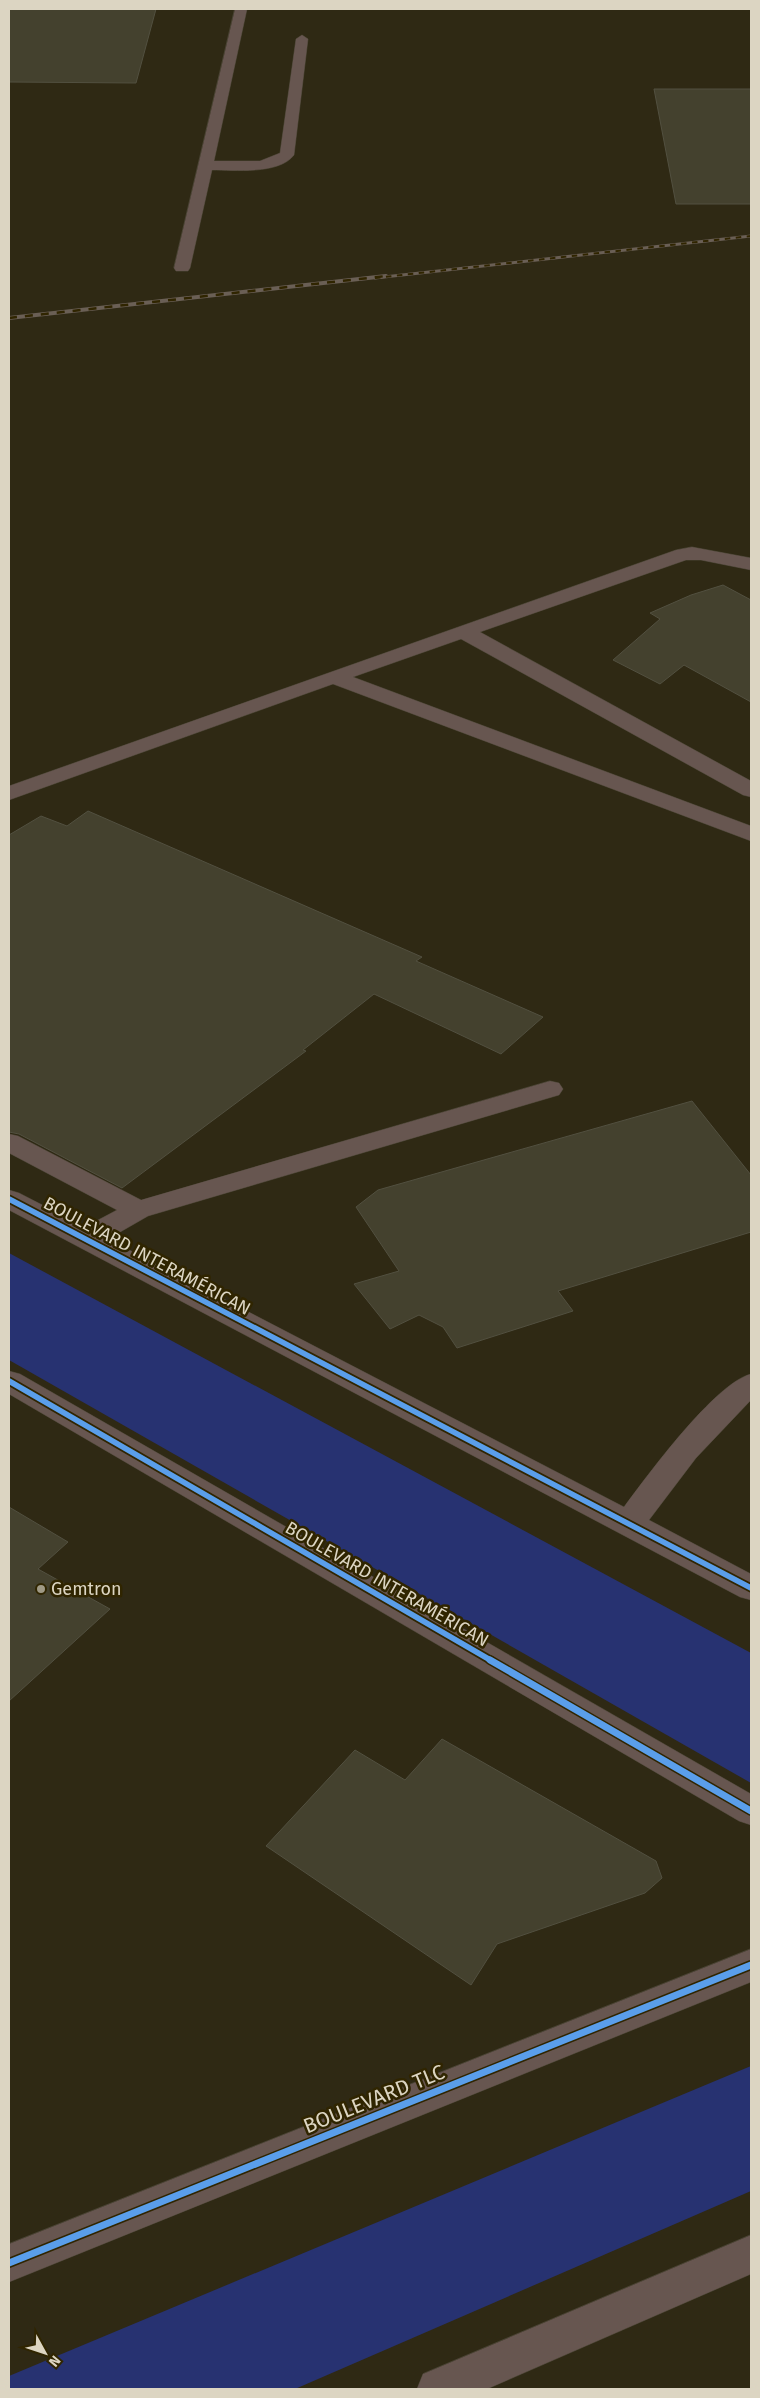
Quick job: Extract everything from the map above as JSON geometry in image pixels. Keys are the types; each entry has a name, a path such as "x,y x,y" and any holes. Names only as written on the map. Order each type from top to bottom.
{"street":[{"path":"182,268 241,9"},
{"path":"206,165 268,165 281,161 288,155 302,39"},
{"path":"9,793 683,554 708,553 740,563 751,564"},
{"path":"462,631 751,790"},
{"path":"333,677 751,834"},
{"path":"86,1239 138,1210 550,1089"},
{"path":"9,1142 138,1210"},
{"name":"BOULEVARD INTERAMÉRICAN","path":"9,1199 751,1588"},
{"name":"BOULEVARD INTERAMÉRICAN","path":"9,1381 751,1811"},
{"path":"629,1524 667,1472 735,1397 751,1384"},
{"name":"BOULEVARD TLC","path":"9,2263 751,1965"},
{"path":"438,2389 751,2254"}],"shaded area":[{"path":"9,1253 751,1653 751,1783 9,1360"},
{"path":"751,2066 751,2191 295,2389 9,2389 9,2376"}],"building":[{"path":"9,9 156,9 136,83 9,82"},
{"path":"654,89 751,89 751,204 676,204"},
{"path":"723,585 751,600 751,702 684,665 660,684 613,660 660,619 650,613 691,595"},
{"path":"88,811 422,957 416,961 543,1017 501,1054 374,994 303,1050 306,1051 122,1188 19,1134 9,1132 9,835 41,816 67,826"},
{"path":"692,1101 751,1175 751,1232 558,1291 573,1311 457,1348 443,1327 419,1315 390,1329 354,1284 399,1271 356,1207 378,1190"},
{"name":"Gemtron","path":"9,1507 68,1542 38,1569 110,1609 9,1701"},
{"path":"442,1739 656,1861 662,1878 645,1893 497,1944 471,1985 266,1846 355,1750 405,1780"}],"railway":[{"path":"375,278 751,236"},
{"path":"9,318 386,276"}],"cycle path":[{"path":"9,1199 751,1588"},
{"path":"9,1381 751,1811"},
{"path":"9,2263 751,1965"}],"place":[{"name":"Gemtron","path":"41,1589"}]}
